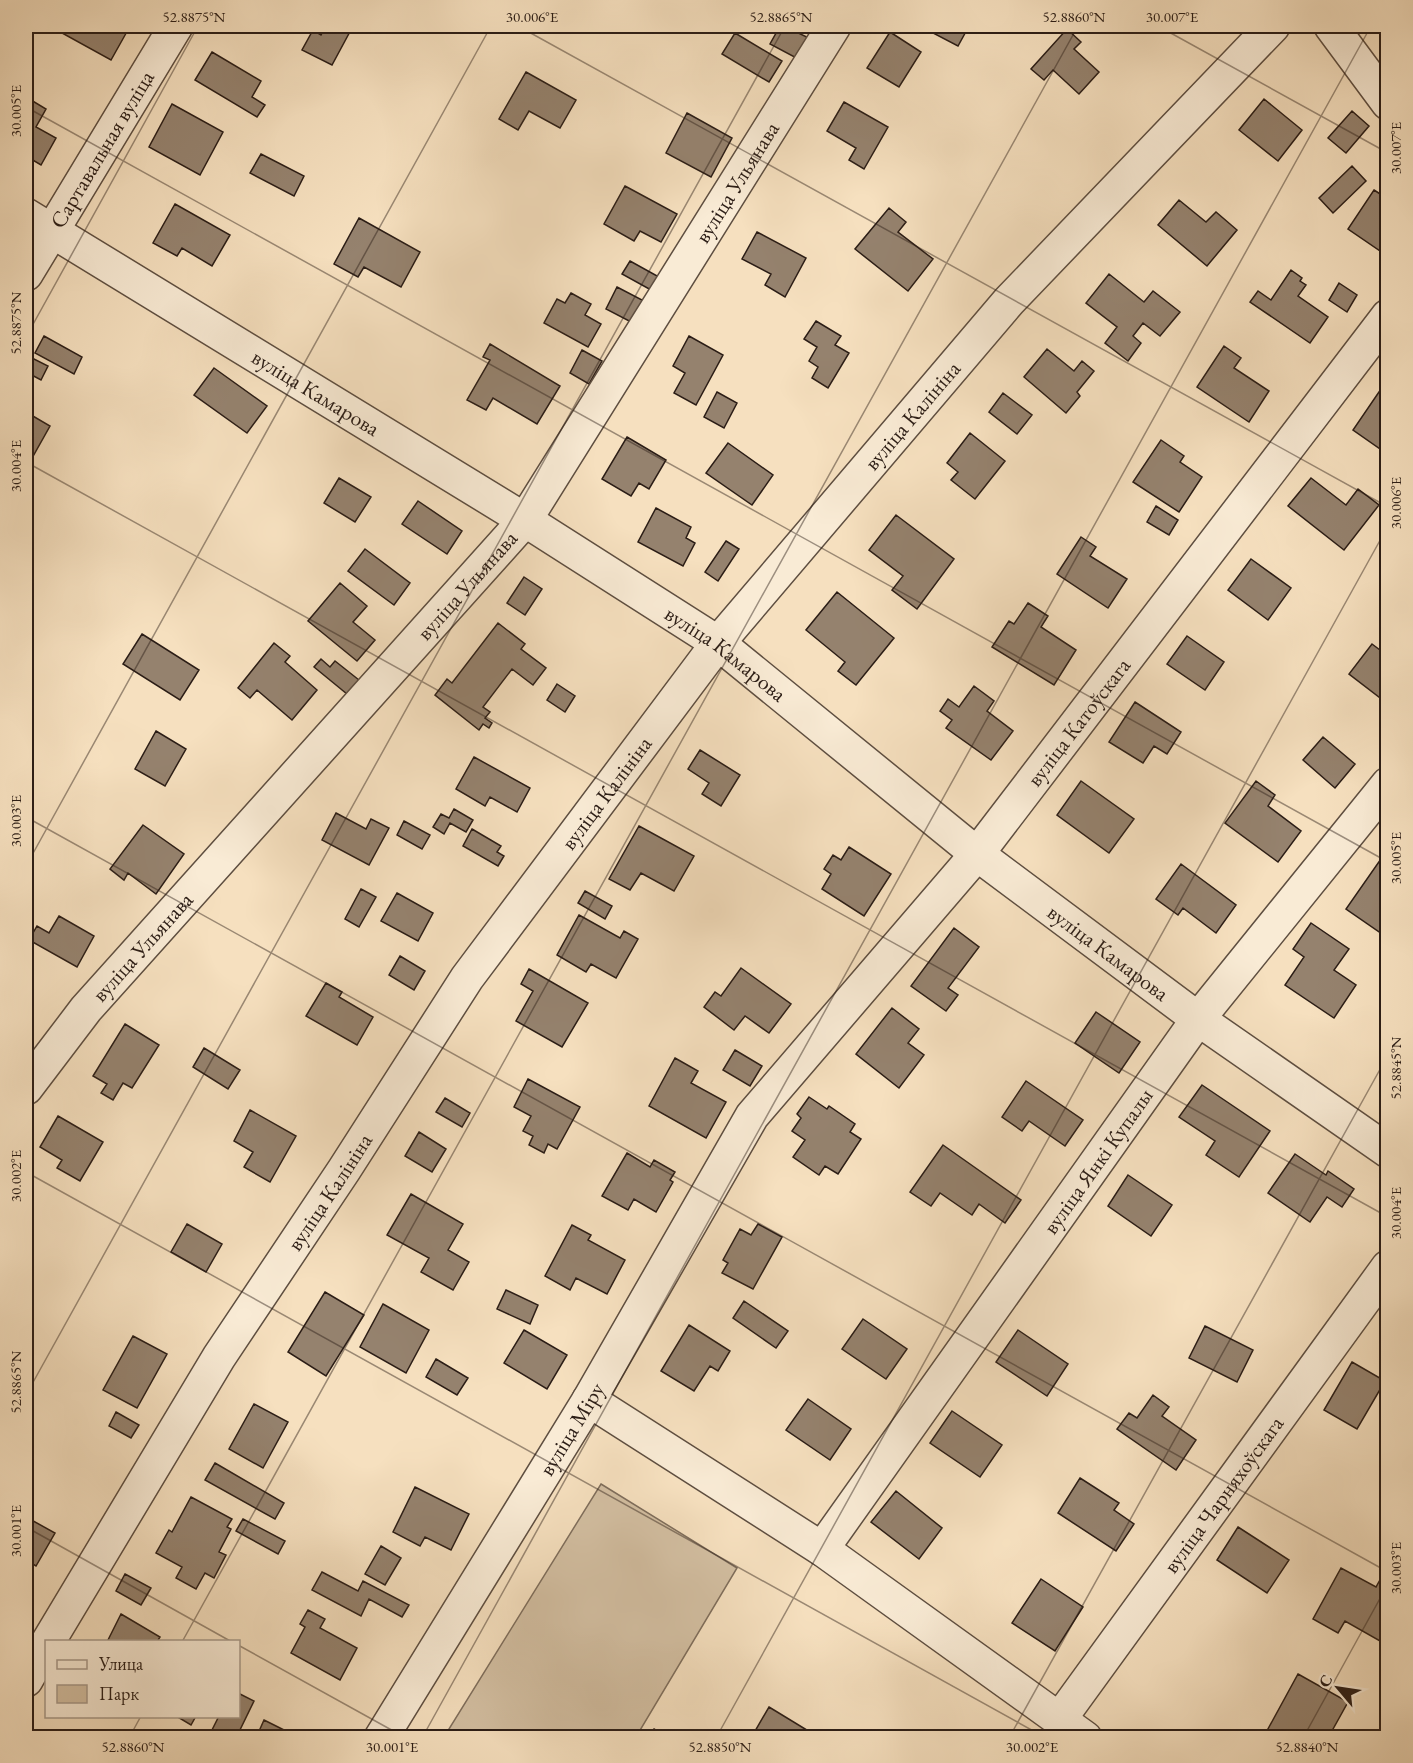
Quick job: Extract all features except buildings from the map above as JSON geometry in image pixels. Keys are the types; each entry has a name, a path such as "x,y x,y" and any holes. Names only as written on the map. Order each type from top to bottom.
{"street":[{"name":"Сартавальная вуліца","path":"26,274 39,223 176,26"},
{"name":"вуліца Ульянава","path":"26,1088 86,1009 525,520 834,26"},
{"name":"вуліца Калініна","path":"49,1640 219,1357 344,1170 467,978 718,643 1009,301 1273,26"},
{"path":"1331,26 1388,102"},
{"name":"вуліца Камарова","path":"39,223 525,520 718,643 977,854 1198,1018 1388,1151"},
{"name":"вуліца Катоўскага","path":"753,1116 977,854 1388,316"},
{"name":"вуліца Янкі Купалы","path":"822,1549 1198,1018 1388,784"},
{"name":"вуліца Міру","path":"381,1737 589,1400 753,1116"},
{"name":"вуліца Чарняхоўскага","path":"1059,1720 1388,1267"},
{"path":"589,1400 822,1549 1059,1720 1086,1737"},
{"name":"вуліца Калініна","path":"26,1680 45,1647"}],"green space":[{"path":"601,1484 737,1568 636,1737 444,1737"}]}
